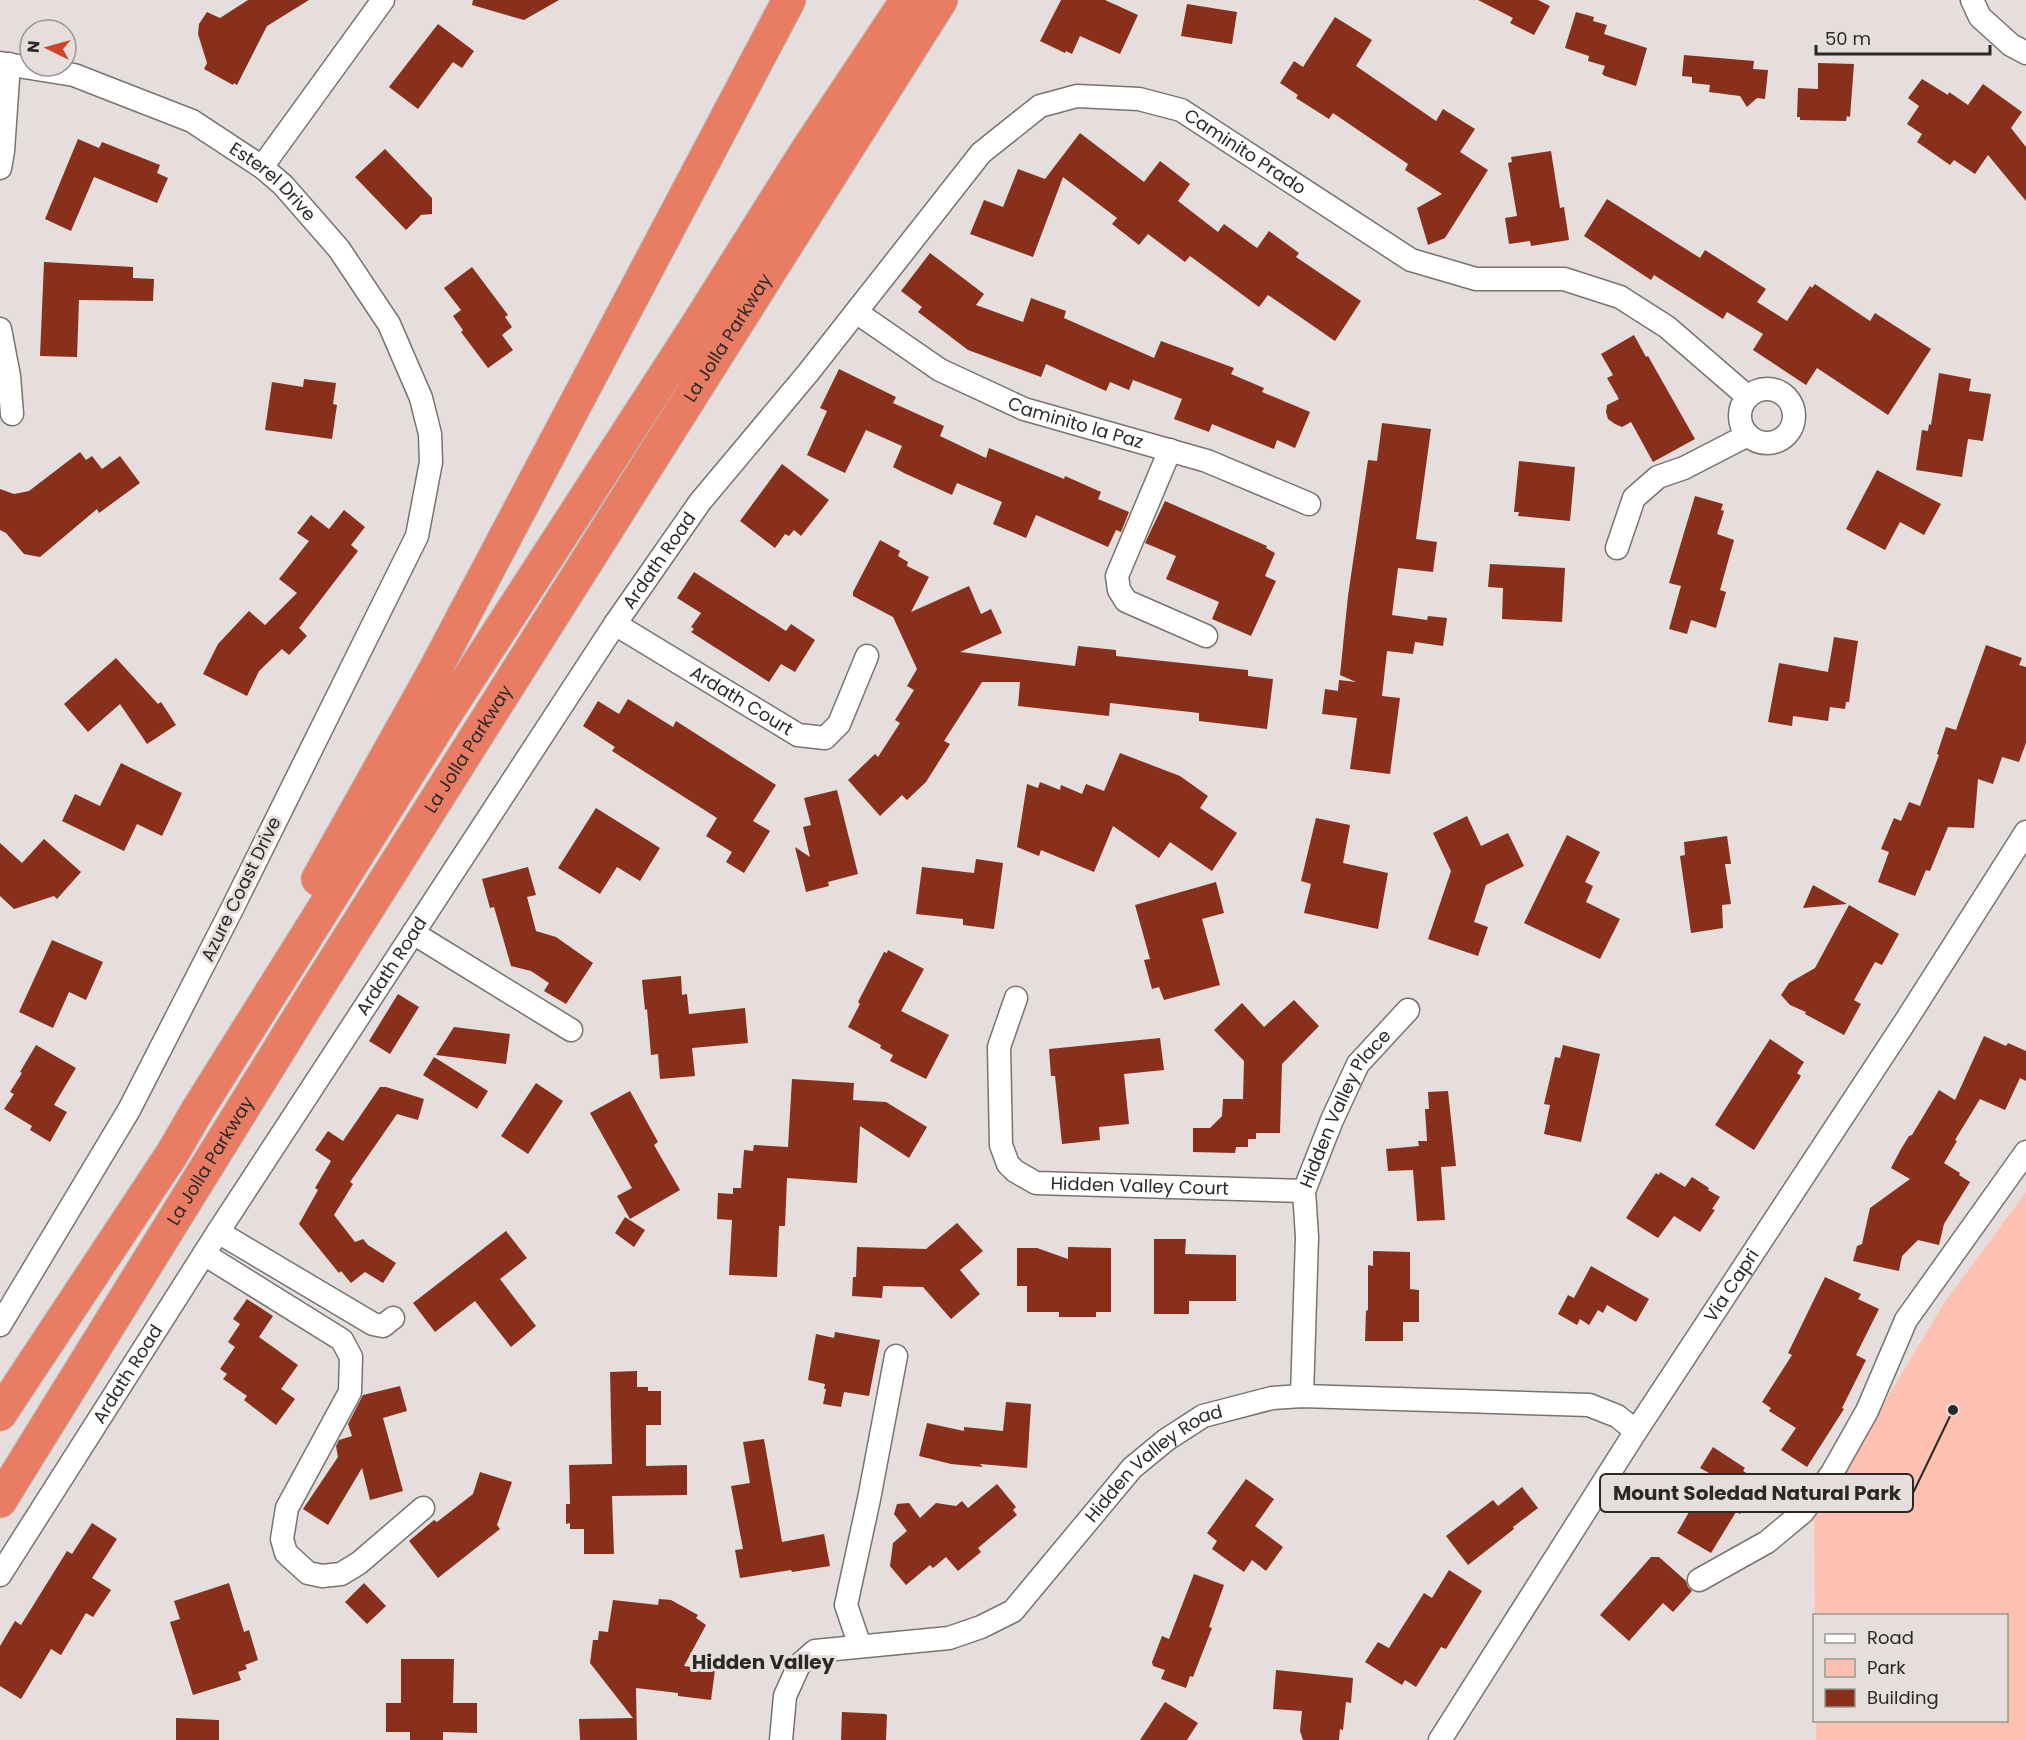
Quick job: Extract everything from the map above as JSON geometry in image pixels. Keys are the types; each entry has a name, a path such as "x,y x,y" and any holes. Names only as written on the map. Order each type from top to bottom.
{"highway":[{"path":"197,1111 301,911 435,670 789,0"},
{"name":"La Jolla Parkway","path":"0,1414 172,1154 443,718 696,327 804,155 907,0"},
{"name":"La Jolla Parkway","path":"0,1501 296,1023 941,0"}],"street":[{"path":"262,167 383,0"},
{"path":"1972,0 1980,17 2011,45 2026,53"},
{"path":"0,168 3,151 5,64"},
{"name":"Esterel Drive","path":"5,64 74,75 192,121 262,167 283,185 339,249 389,324 421,398 430,434"},
{"name":"Caminito Prado","path":"808,373 981,153 1040,106 1077,96 1139,99 1181,110 1411,260 1476,279 1563,279 1620,297 1667,327 1748,397"},
{"name":"Caminito la Paz","path":"856,312 940,370 1024,409 1207,460 1309,504"},
{"path":"0,329 9,376 12,414"},
{"name":"Ardath Road","path":"0,1575 218,1232 615,624 700,502 808,373"},
{"path":"1763,389 1779,392 1786,397 1791,404 1794,420 1786,435 1772,443 1763,443 1748,435 1740,412 1748,397 1763,389"},
{"name":"Azure Coast Drive","path":"1,1322 129,1110 232,909 417,536 431,462 430,434"},
{"path":"1617,548 1634,498 1658,477 1683,468 1748,435"},
{"path":"1170,450 1117,576 1119,590 1126,601 1206,636"},
{"name":"Ardath Court","path":"615,624 798,735 825,738 839,724 867,656"},
{"name":"Via Capri","path":"1440,1740 1636,1431 1905,1022 2026,832"},
{"path":"414,933 571,1030"},
{"name":"Hidden Valley Court","path":"1016,998 999,1047 1001,1145 1008,1164 1015,1170 1036,1183 1304,1191"},
{"name":"Hidden Valley Place","path":"1302,1396 1307,1237 1304,1191 1332,1120 1358,1064 1408,1010"},
{"path":"1699,1580 1767,1542 1803,1512 1832,1473 1867,1411 1906,1320 2026,1152"},
{"path":"218,1232 373,1324 383,1326 393,1318"},
{"path":"204,1254 342,1340 351,1357 350,1392 287,1508 282,1539 286,1552 308,1573 322,1576 341,1574 359,1563 423,1508"},
{"path":"860,1646 846,1605 896,1356"},
{"name":"Hidden Valley Road","path":"781,1740 785,1696 799,1665 815,1651 949,1638 981,1627 1013,1611 1132,1468 1166,1440 1203,1416 1272,1398 1302,1396 1589,1405 1617,1416 1636,1431"}],"green space":[{"path":"2026,1192 2026,1740 1816,1740 1816,1722 2008,1722 2008,1614 1815,1614 1814,1519 1945,1302"}],"building":[{"path":"248,0 309,0 267,26 237,85 234,83 233,85 204,69 207,63 198,34 199,24 207,12 220,18"},
{"path":"473,0 559,0 524,20 472,5"},
{"path":"1061,0 1105,0 1138,15 1120,54 1080,36 1072,54 1040,41"},
{"path":"1478,0 1538,0 1550,6 1534,35 1510,23 1513,18"},
{"path":"1187,4 1237,12 1232,44 1181,36"},
{"path":"1576,12 1594,17 1593,21 1607,25 1604,34 1647,48 1636,86 1605,76 1602,74 1605,66 1588,61 1589,56 1565,48"},
{"path":"1335,17 1372,40 1356,66 1436,121 1443,109 1475,129 1460,152 1488,170 1445,238 1428,245 1417,208 1442,194 1405,170 1408,164 1333,113 1329,119 1296,98 1298,95 1280,83 1294,61 1303,67"},
{"path":"438,24 474,51 462,68 453,62 418,109 389,87"},
{"path":"1684,55 1754,61 1753,69 1768,70 1765,99 1757,98 1747,107 1740,96 1709,92 1710,85 1692,83 1692,77 1682,76"},
{"path":"1818,63 1854,64 1850,117 1847,116 1846,121 1800,120 1800,117 1797,117 1798,88 1818,89"},
{"path":"1922,79 1948,95 1949,92 1968,105 1983,84 2022,112 2011,128 2026,147 2026,201 1988,155 1975,174 1954,160 1950,165 1917,142 1922,134 1907,124 1919,106 1908,98"},
{"path":"1080,133 1144,182 1160,161 1190,184 1178,201 1218,232 1224,224 1257,248 1269,231 1299,253 1296,257 1361,301 1335,341 1268,295 1259,307 1190,256 1185,262 1148,234 1139,245 1112,224 1117,218 1063,177 1033,257 970,234 984,200 1003,207 1018,169 1045,179"},
{"path":"78,139 99,148 102,142 160,165 157,173 168,178 157,203 94,177 71,231 45,219"},
{"path":"385,149 432,198 432,214 421,215 406,230 355,177"},
{"path":"1551,151 1560,208 1564,207 1569,240 1531,246 1530,241 1509,244 1505,218 1517,216 1508,163 1512,162 1511,157"},
{"path":"1607,199 1700,258 1705,250 1766,289 1757,302 1787,321 1810,286 1812,288 1815,284 1870,321 1875,313 1931,349 1888,415 1817,368 1806,385 1753,350 1763,334 1727,312 1723,319 1654,275 1651,280 1584,236"},
{"path":"930,253 984,294 976,305 1023,322 1031,298 1066,311 1064,318 1154,358 1161,341 1234,368 1231,374 1264,388 1262,392 1310,412 1295,448 1277,440 1274,449 1212,424 1209,432 1174,419 1182,399 1133,380 1129,390 1110,382 1106,391 1046,364 1041,377 968,350 918,312 922,307 901,291"},
{"path":"44,262 133,267 133,278 154,279 153,301 79,300 77,357 40,356"},
{"path":"472,267 508,315 505,317 512,327 502,335 513,350 488,368 461,332 463,330 453,316 461,310 444,288"},
{"path":"1634,335 1695,439 1653,462 1631,422 1622,427 1608,419 1606,412 1607,405 1619,399 1607,378 1613,375 1601,354"},
{"path":"839,369 896,397 893,403 944,426 940,436 986,458 989,448 1101,492 1098,499 1129,512 1121,532 1116,530 1108,547 1036,515 1026,538 993,524 1002,502 957,483 952,495 904,473 893,467 902,446 866,430 845,473 807,455 827,411 820,408"},
{"path":"1939,373 1971,379 1969,391 1991,394 1983,441 1968,439 1962,477 1916,470 1922,430 1928,431 1929,424 1931,425"},
{"path":"304,379 336,383 333,404 337,405 332,439 265,430 272,382 303,387"},
{"path":"1382,423 1431,429 1416,539 1437,542 1433,572 1398,568 1392,615 1427,620 1428,616 1447,618 1443,646 1415,642 1413,654 1387,651 1382,696 1400,698 1390,774 1350,769 1357,718 1322,714 1325,689 1338,691 1339,680 1356,682 1340,675 1348,596 1368,460 1377,461"},
{"path":"80,452 86,460 92,456 102,469 120,456 140,483 99,513 97,509 40,557 24,554 6,533 0,530 0,489 14,494 29,491"},
{"path":"1519,461 1575,467 1570,521 1518,516 1519,512 1514,512"},
{"path":"782,464 829,500 801,536 794,530 789,536 785,534 775,548 740,521"},
{"path":"1877,470 1941,504 1924,535 1900,522 1885,550 1846,529"},
{"path":"1695,496 1723,504 1721,510 1724,511 1717,534 1734,540 1720,590 1726,592 1716,628 1691,620 1687,634 1669,629 1681,586 1669,583"},
{"path":"1165,501 1267,546 1266,548 1275,553 1265,576 1276,581 1251,636 1212,619 1219,602 1166,579 1176,556 1145,543"},
{"path":"344,510 365,527 351,545 358,551 299,628 307,636 289,655 282,649 259,671 247,696 203,674 218,644 249,611 265,625 297,593 279,579 309,541 297,533 311,515 329,529"},
{"path":"880,540 900,551 898,556 908,562 907,566 929,577 911,612 969,586 981,614 991,609 1002,633 960,652 1075,666 1078,646 1116,650 1116,656 1248,670 1248,676 1273,679 1267,729 1199,721 1199,713 1110,703 1109,716 1018,706 1020,682 982,682 944,741 950,744 926,782 907,800 902,795 880,816 848,780 875,754 878,757 900,723 895,720 914,690 907,686 917,669 893,617 853,596"},
{"path":"1490,564 1565,568 1562,622 1502,619 1503,588 1488,587"},
{"path":"694,572 786,631 791,624 815,640 795,672 781,664 769,682 691,632 694,629 691,627 701,613 677,598"},
{"path":"1834,637 1858,641 1849,702 1846,702 1845,709 1830,707 1828,721 1793,716 1792,726 1768,722 1779,663 1828,672"},
{"path":"1986,645 2022,658 2019,665 2026,667 2026,743 2019,762 2002,757 1993,784 1978,779 1974,828 1948,827 1930,871 1926,870 1915,896 1878,882 1889,852 1881,849 1894,818 1901,821 1909,802 1920,806 1939,755 1937,754 1946,727 1956,730"},
{"path":"116,658 158,704 161,702 176,725 147,744 120,704 88,732 64,704"},
{"path":"628,699 673,727 676,721 776,785 753,821 770,831 744,873 726,862 732,852 706,836 717,818 612,751 615,747 583,726 598,701 619,714"},
{"path":"1120,753 1180,776 1208,796 1200,808 1237,833 1212,871 1170,842 1159,858 1113,826 1094,872 1041,850 1039,856 1017,847 1027,784 1038,788 1040,782 1060,790 1061,785 1082,794 1086,784 1104,791"},
{"path":"121,763 182,793 162,836 137,824 124,851 62,821 75,794 100,806"},
{"path":"837,790 858,874 828,882 829,886 806,892 795,847 810,857 803,827 811,825 804,798"},
{"path":"596,808 660,848 640,881 617,867 600,894 558,868"},
{"path":"1467,816 1481,846 1508,833 1524,866 1486,885 1474,922 1488,927 1478,956 1428,939 1451,871 1433,833"},
{"path":"1316,818 1350,825 1343,863 1388,873 1378,929 1304,913 1311,884 1301,881"},
{"path":"1567,835 1600,852 1585,882 1593,886 1586,902 1620,919 1600,959 1524,923"},
{"path":"1727,836 1731,864 1725,864 1731,904 1722,905 1723,928 1691,933 1680,856 1685,855 1684,842"},
{"path":"44,839 81,872 57,899 54,896 14,909 0,896 0,843 22,863"},
{"path":"976,859 1003,863 994,929 963,925 963,919 916,914 922,867 974,873"},
{"path":"528,867 536,895 527,897 536,931 556,937 593,963 566,1004 544,991 549,983 531,971 511,966 494,907 490,908 482,879"},
{"path":"1216,882 1224,913 1202,919 1220,985 1164,1000 1159,987 1152,989 1144,960 1150,959 1135,905"},
{"path":"1813,885 1847,904 1803,908"},
{"path":"1849,905 1899,934 1882,965 1875,962 1854,1000 1861,1004 1844,1035 1790,1005 1781,995 1789,983 1815,968"},
{"path":"52,940 103,962 86,1000 69,992 53,1028 19,1012"},
{"path":"888,950 924,969 901,1011 949,1035 926,1079 890,1061 893,1055 880,1048 881,1045 848,1027 860,1004 858,1002 884,952 887,953"},
{"path":"681,976 682,995 687,994 689,1014 745,1008 748,1043 692,1048 695,1076 660,1079 658,1054 651,1055 642,980"},
{"path":"398,994 419,1007 390,1054 369,1041"},
{"path":"1294,1000 1319,1026 1282,1064 1280,1133 1256,1133 1256,1139 1248,1139 1248,1147 1236,1147 1235,1153 1193,1152 1193,1128 1210,1128 1222,1116 1223,1099 1243,1099 1244,1061 1214,1030 1242,1003 1264,1027"},
{"path":"454,1027 510,1034 506,1064 436,1055"},
{"path":"1984,1036 2006,1046 2008,1043 2026,1051 2026,1081 2020,1078 2005,1110 1980,1099 1955,1140 1957,1141 1944,1163 1970,1182 1944,1224 1939,1245 1918,1240 1902,1256 1899,1271 1853,1261 1857,1246 1862,1244 1870,1208 1910,1179 1891,1168 1901,1149 1939,1090 1955,1100"},
{"path":"1160,1038 1164,1070 1124,1074 1129,1124 1099,1127 1100,1140 1062,1144 1055,1076 1051,1076 1049,1049"},
{"path":"1770,1039 1804,1062 1797,1073 1801,1076 1754,1150 1715,1125"},
{"path":"36,1045 76,1068 54,1105 67,1112 50,1142 30,1130 32,1126 4,1109 14,1094 10,1092 22,1073 20,1072"},
{"path":"1563,1045 1600,1054 1581,1142 1544,1134 1550,1105 1544,1104 1555,1057 1560,1058"},
{"path":"434,1057 488,1091 477,1109 423,1075"},
{"path":"792,1079 854,1083 853,1100 886,1102 927,1127 909,1158 860,1126 857,1183 787,1178 785,1226 779,1226 777,1277 729,1275 732,1220 717,1219 718,1193 733,1194 733,1188 741,1188 744,1150 753,1151 754,1145 788,1147"},
{"path":"536,1083 563,1101 528,1154 501,1136"},
{"path":"380,1087 424,1099 418,1120 397,1114 350,1182 353,1184 334,1215 355,1242 363,1239 368,1245 396,1263 383,1283 365,1272 351,1283 341,1271 339,1273 299,1224 318,1190 315,1188 331,1161 315,1150 328,1131 343,1141"},
{"path":"630,1091 658,1142 654,1145 680,1190 630,1219 617,1196 632,1188 590,1113"},
{"path":"1448,1091 1456,1166 1441,1167 1445,1220 1417,1221 1413,1170 1388,1171 1386,1149 1419,1146 1418,1141 1427,1141 1425,1109 1429,1109 1428,1092"},
{"path":"1660,1172 1685,1187 1692,1177 1720,1197 1712,1209 1715,1210 1700,1232 1674,1216 1658,1238 1626,1218 1656,1173 1659,1175"},
{"path":"625,1217 645,1230 634,1247 615,1233"},
{"path":"957,1223 983,1251 960,1270 980,1294 951,1319 923,1287 883,1286 882,1298 852,1296 853,1277 856,1277 857,1247 926,1249"},
{"path":"506,1231 527,1258 500,1279 536,1326 511,1347 475,1301 435,1332 413,1303"},
{"path":"1154,1239 1186,1239 1185,1254 1236,1255 1236,1301 1189,1301 1189,1314 1154,1314"},
{"path":"1068,1247 1111,1248 1111,1312 1096,1312 1096,1317 1059,1317 1059,1312 1027,1312 1027,1286 1017,1286 1017,1248 1037,1248 1068,1259"},
{"path":"1373,1251 1410,1252 1410,1289 1419,1290 1419,1322 1403,1322 1403,1341 1365,1341 1368,1265 1373,1266"},
{"path":"1591,1266 1649,1299 1636,1322 1607,1305 1603,1313 1598,1310 1589,1325 1580,1319 1577,1325 1558,1314 1568,1295 1574,1298"},
{"path":"1825,1277 1861,1294 1858,1299 1879,1309 1856,1355 1866,1360 1842,1408 1844,1409 1807,1467 1781,1450 1796,1428 1769,1411 1771,1408 1762,1402 1792,1355 1788,1353"},
{"path":"247,1299 273,1316 259,1337 298,1365 281,1389 295,1399 276,1425 244,1400 247,1396 223,1379 227,1374 220,1369 235,1347 228,1342 240,1324 233,1319"},
{"path":"835,1332 880,1340 869,1396 844,1392 841,1407 823,1404 825,1384 808,1380 816,1334 834,1338"},
{"path":"637,1371 637,1387 648,1387 648,1391 661,1391 661,1425 646,1425 646,1466 687,1465 687,1495 612,1496 614,1554 584,1554 584,1529 570,1529 570,1523 566,1524 566,1504 570,1504 569,1465 612,1464 610,1372"},
{"path":"400,1386 407,1411 383,1418 403,1491 370,1500 362,1468 328,1525 303,1509 338,1457 336,1446 339,1440 352,1436 348,1424 363,1395"},
{"path":"1006,1402 1031,1404 1027,1468 951,1464 919,1456 927,1423 964,1431 964,1427 1003,1431"},
{"path":"764,1439 782,1542 824,1534 830,1566 740,1578 735,1550 743,1549 731,1486 750,1483 743,1442"},
{"path":"1713,1447 1745,1468 1743,1471 1766,1485 1752,1509 1746,1505 1740,1514 1736,1512 1711,1553 1677,1533 1711,1474 1700,1468"},
{"path":"480,1472 512,1482 497,1525 500,1529 438,1578 409,1541 434,1520 437,1522 473,1494"},
{"path":"1246,1479 1274,1499 1255,1526 1283,1547 1266,1571 1252,1560 1244,1572 1212,1549 1217,1541 1207,1533"},
{"path":"997,1484 1016,1507 1013,1510 1017,1515 978,1548 981,1552 958,1571 946,1557 933,1568 930,1565 906,1585 890,1566 893,1543 907,1531 894,1514 897,1504 909,1503 920,1518 936,1503 956,1506 962,1501 968,1508"},
{"path":"1522,1487 1538,1508 1468,1565 1446,1536 1493,1500 1498,1506"},
{"path":"92,1523 117,1539 92,1578 111,1590 93,1617 86,1613 61,1655 51,1649 21,1699 0,1686 0,1646 15,1621 21,1625 67,1551 72,1554"},
{"path":"1651,1557 1659,1557 1686,1581 1692,1591 1673,1612 1663,1603 1629,1641 1600,1615"},
{"path":"1449,1570 1482,1591 1446,1649 1441,1647 1416,1687 1405,1680 1402,1685 1365,1662 1378,1642 1389,1648 1424,1593 1432,1598"},
{"path":"1194,1574 1224,1585 1209,1627 1212,1628 1193,1677 1190,1676 1186,1688 1161,1679 1165,1670 1153,1666 1152,1662 1162,1636 1169,1639"},
{"path":"229,1583 244,1632 249,1630 258,1660 245,1665 247,1669 238,1672 241,1680 193,1695 170,1622 180,1619 174,1601"},
{"path":"364,1583 386,1606 367,1624 345,1602"},
{"path":"659,1599 671,1600 698,1615 696,1618 706,1625 684,1666 715,1670 711,1700 636,1688 637,1740 580,1740 579,1719 633,1718 590,1663 593,1640 598,1640 599,1631 608,1632 613,1600 658,1605"},
{"path":"401,1659 454,1659 453,1703 477,1703 477,1733 443,1732 443,1740 410,1740 410,1732 386,1732 386,1703 401,1703"},
{"path":"1276,1670 1353,1678 1351,1703 1346,1702 1343,1730 1340,1729 1339,1740 1303,1740 1300,1731 1302,1711 1273,1709"},
{"path":"1165,1702 1198,1723 1187,1740 1140,1740"},
{"path":"842,1712 887,1715 886,1740 841,1740"},
{"path":"176,1718 219,1720 219,1740 176,1740"}],"place":[{"name":"Mount Soledad Natural Park","path":"1953,1410"}],"district":[{"name":"Hidden Valley","path":"763,1662"}]}
